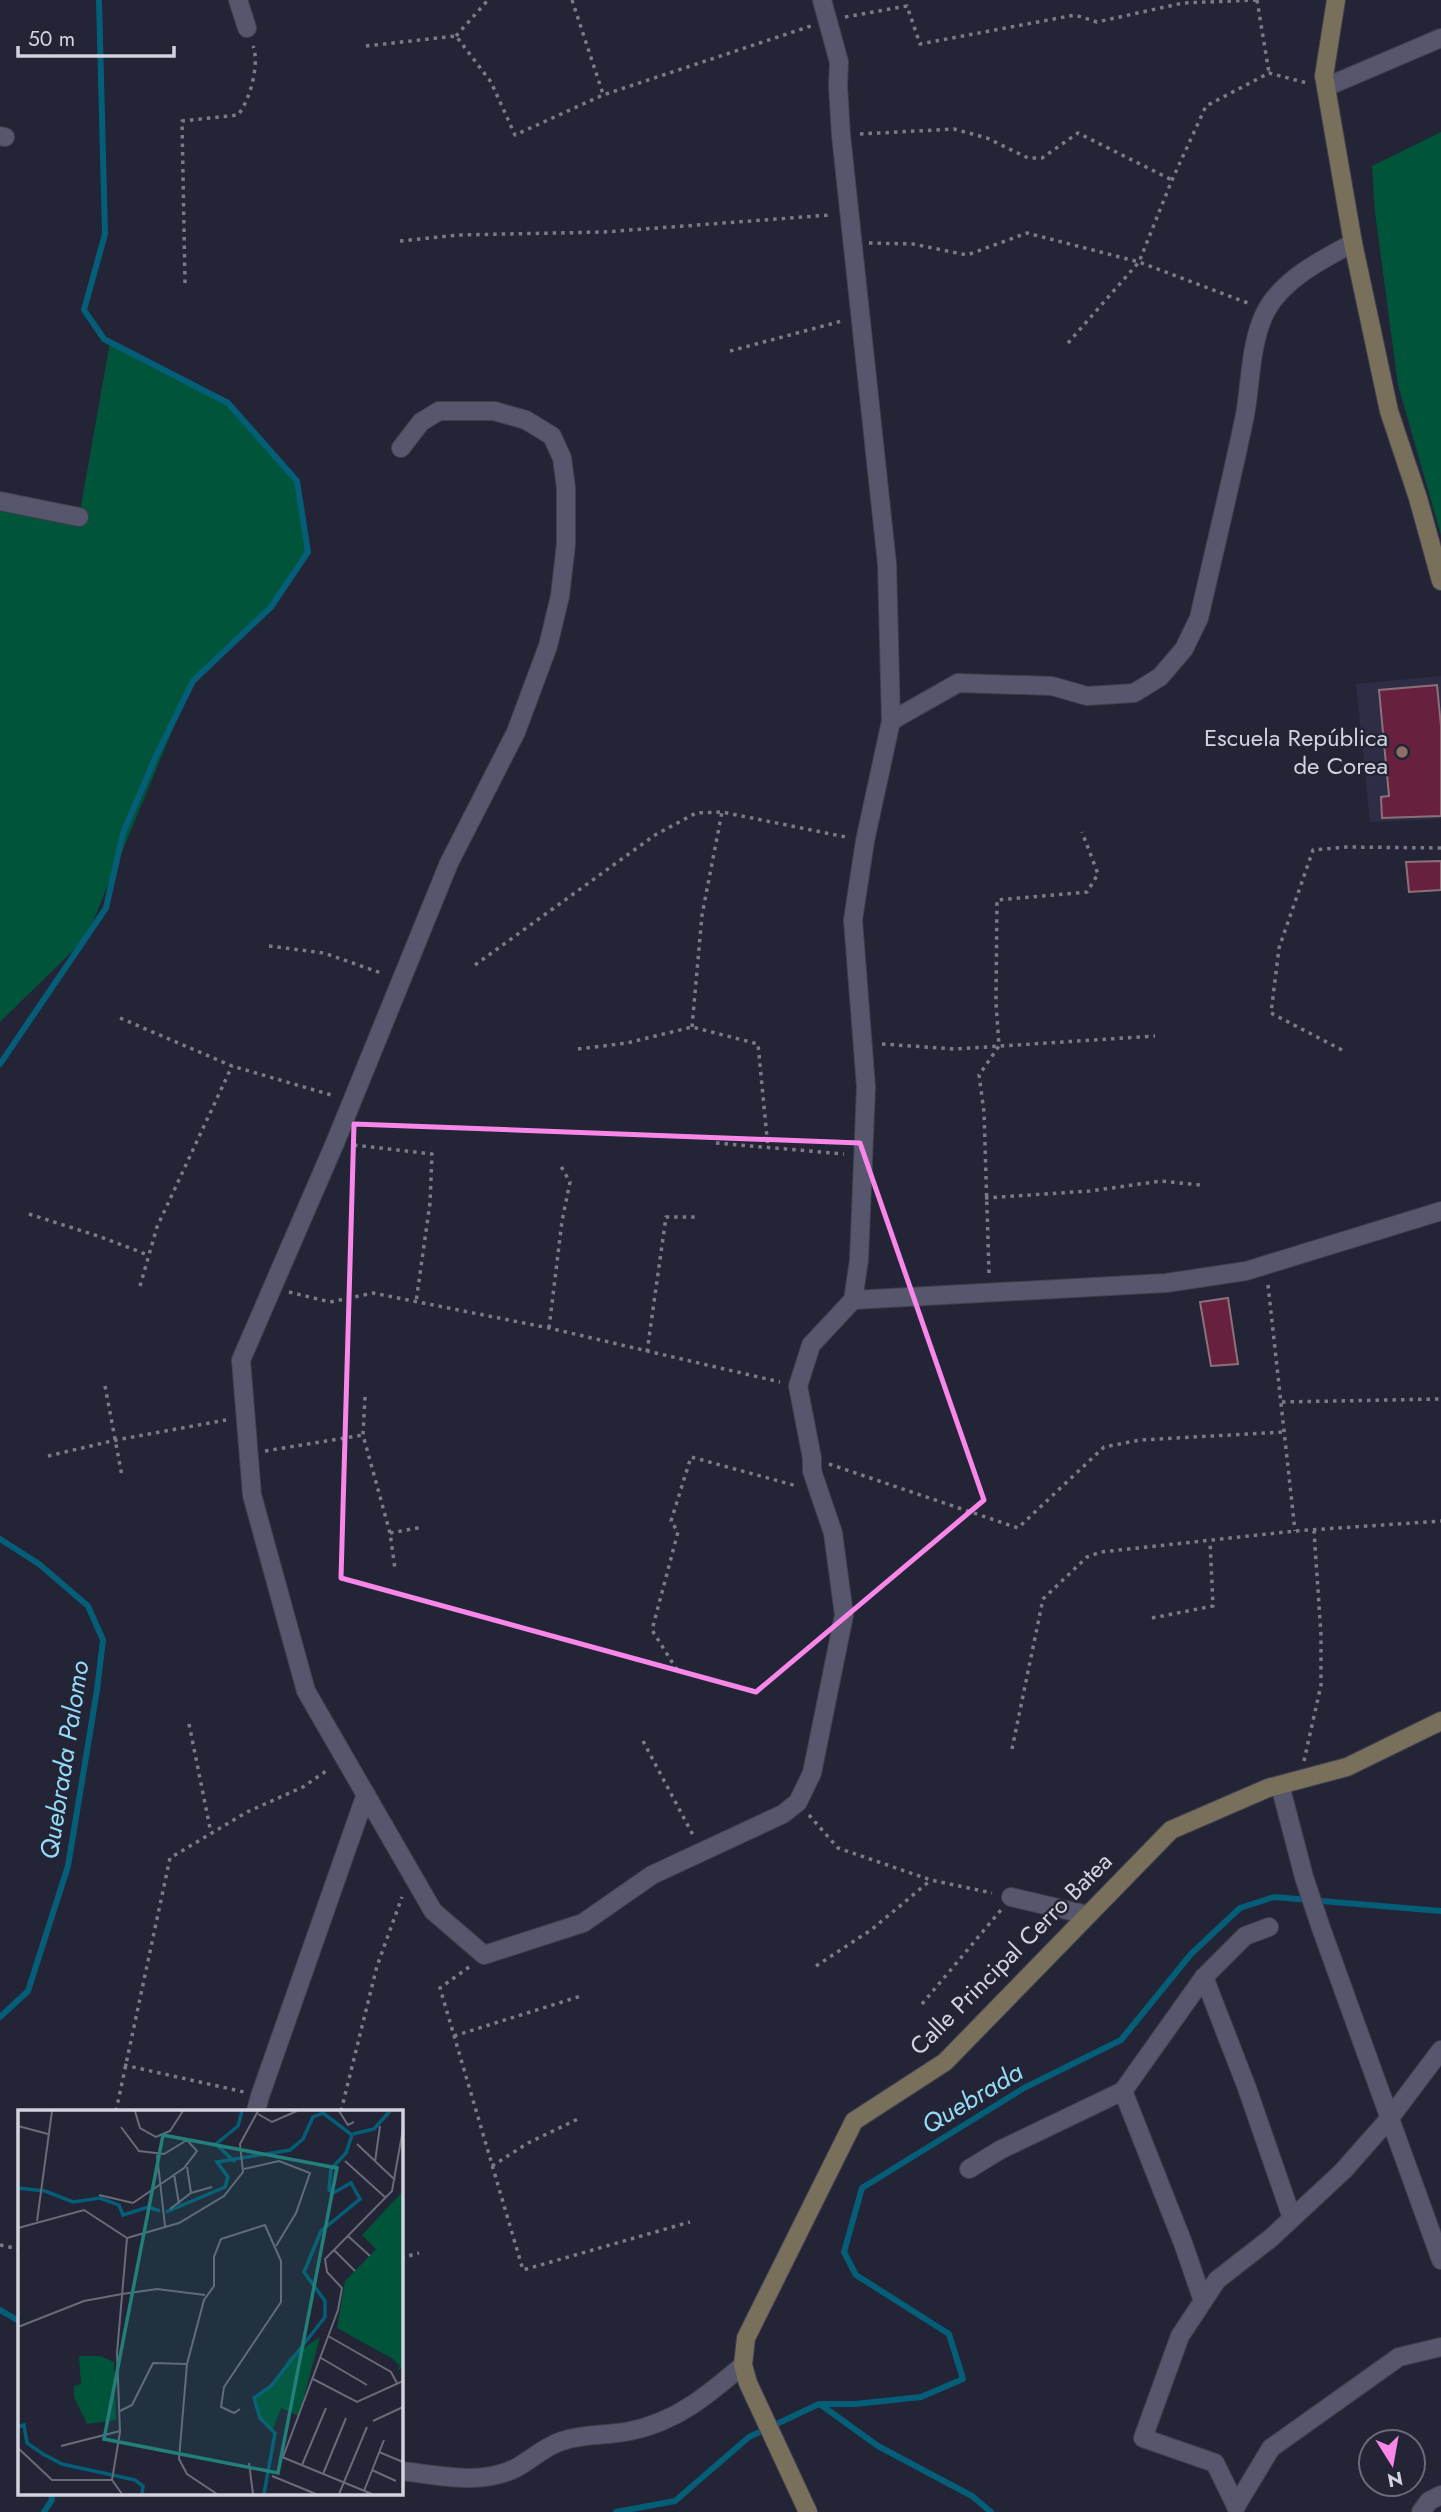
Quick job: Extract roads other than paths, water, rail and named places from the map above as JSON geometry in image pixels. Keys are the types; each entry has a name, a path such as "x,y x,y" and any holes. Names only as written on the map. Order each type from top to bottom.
{"street":[{"path":"238,0 247,28"},
{"path":"401,448 421,422 439,411 494,411 526,420 552,436 562,458 566,488 566,544 560,596 548,646 516,732 449,863 399,980 335,1143 241,1360 252,1495 306,1691 433,1911 484,1955 583,1923 652,1875 783,1814 798,1802 812,1773 844,1615 833,1534 812,1471 812,1458 798,1386 811,1345 853,1300 859,1260 866,1087 853,920 865,841 891,721 887,564 841,135 839,62 822,0"},
{"path":"1336,0 1324,76 1353,243 1388,411 1418,498 1441,581"},
{"path":"1326,88 1441,38"},
{"path":"891,721 958,683 1052,686 1087,696 1134,693 1160,677 1184,649 1199,618 1245,414 1255,345 1266,310 1289,284 1321,260 1353,243"},
{"path":"0,500 79,517"},
{"path":"853,1300 1166,1283 1246,1271 1441,1211"},
{"name":"Calle Principal Cerro Batea","path":"746,2374 746,2338 754,2318 855,2121 945,2062 1171,1830 1280,1785 1347,1767 1441,1721"},
{"path":"1280,1785 1304,1877 1321,1928 1441,2260"},
{"path":"258,2104 366,1794"},
{"path":"1011,1897 1088,1915"},
{"path":"969,2169 1000,2150 1124,2091 1204,1977 1245,1936 1269,1927"},
{"path":"1204,1977 1247,2088 1292,2218"},
{"path":"1441,2050 1389,2119 1343,2171 1271,2238 1217,2280 1180,2336 1143,2438 1215,2463 1236,2506 1271,2448 1399,2357 1441,2347"},
{"path":"1124,2091 1184,2244 1203,2301"},
{"path":"402,2471 475,2479 513,2469 559,2441 584,2435 629,2432 669,2421 746,2374 805,2504"},
{"path":"1421,2512 1429,2501 1441,2495"}],"waterway":[{"name":"Quebrada Palomo","path":"0,1064 106,908 123,833 156,756 193,681 271,607 308,552 297,481 228,403 104,339 84,310 105,234 99,0"},
{"name":"Quebrada Palomo","path":"0,1539 39,1564 88,1606 103,1640 68,1866 28,1991 0,2017"},
{"name":"Quebrada","path":"616,2512 675,2501 749,2437 819,2404 855,2404 921,2397 963,2379 949,2334 856,2275 844,2252 862,2188 1024,2088 1121,2040 1191,1954 1240,1908 1274,1897 1441,1911"},
{"name":"Quebrada Palomo","path":"0,2310 18,2320"},
{"name":"Quebrada Palomo","path":"821,2405 878,2446 972,2496 991,2512"},
{"name":"Quebrada Palomo","path":"44,2512 52,2500 51,2494"}],"place":[{"name":"Escuela República de Corea","path":"1402,752"}]}
